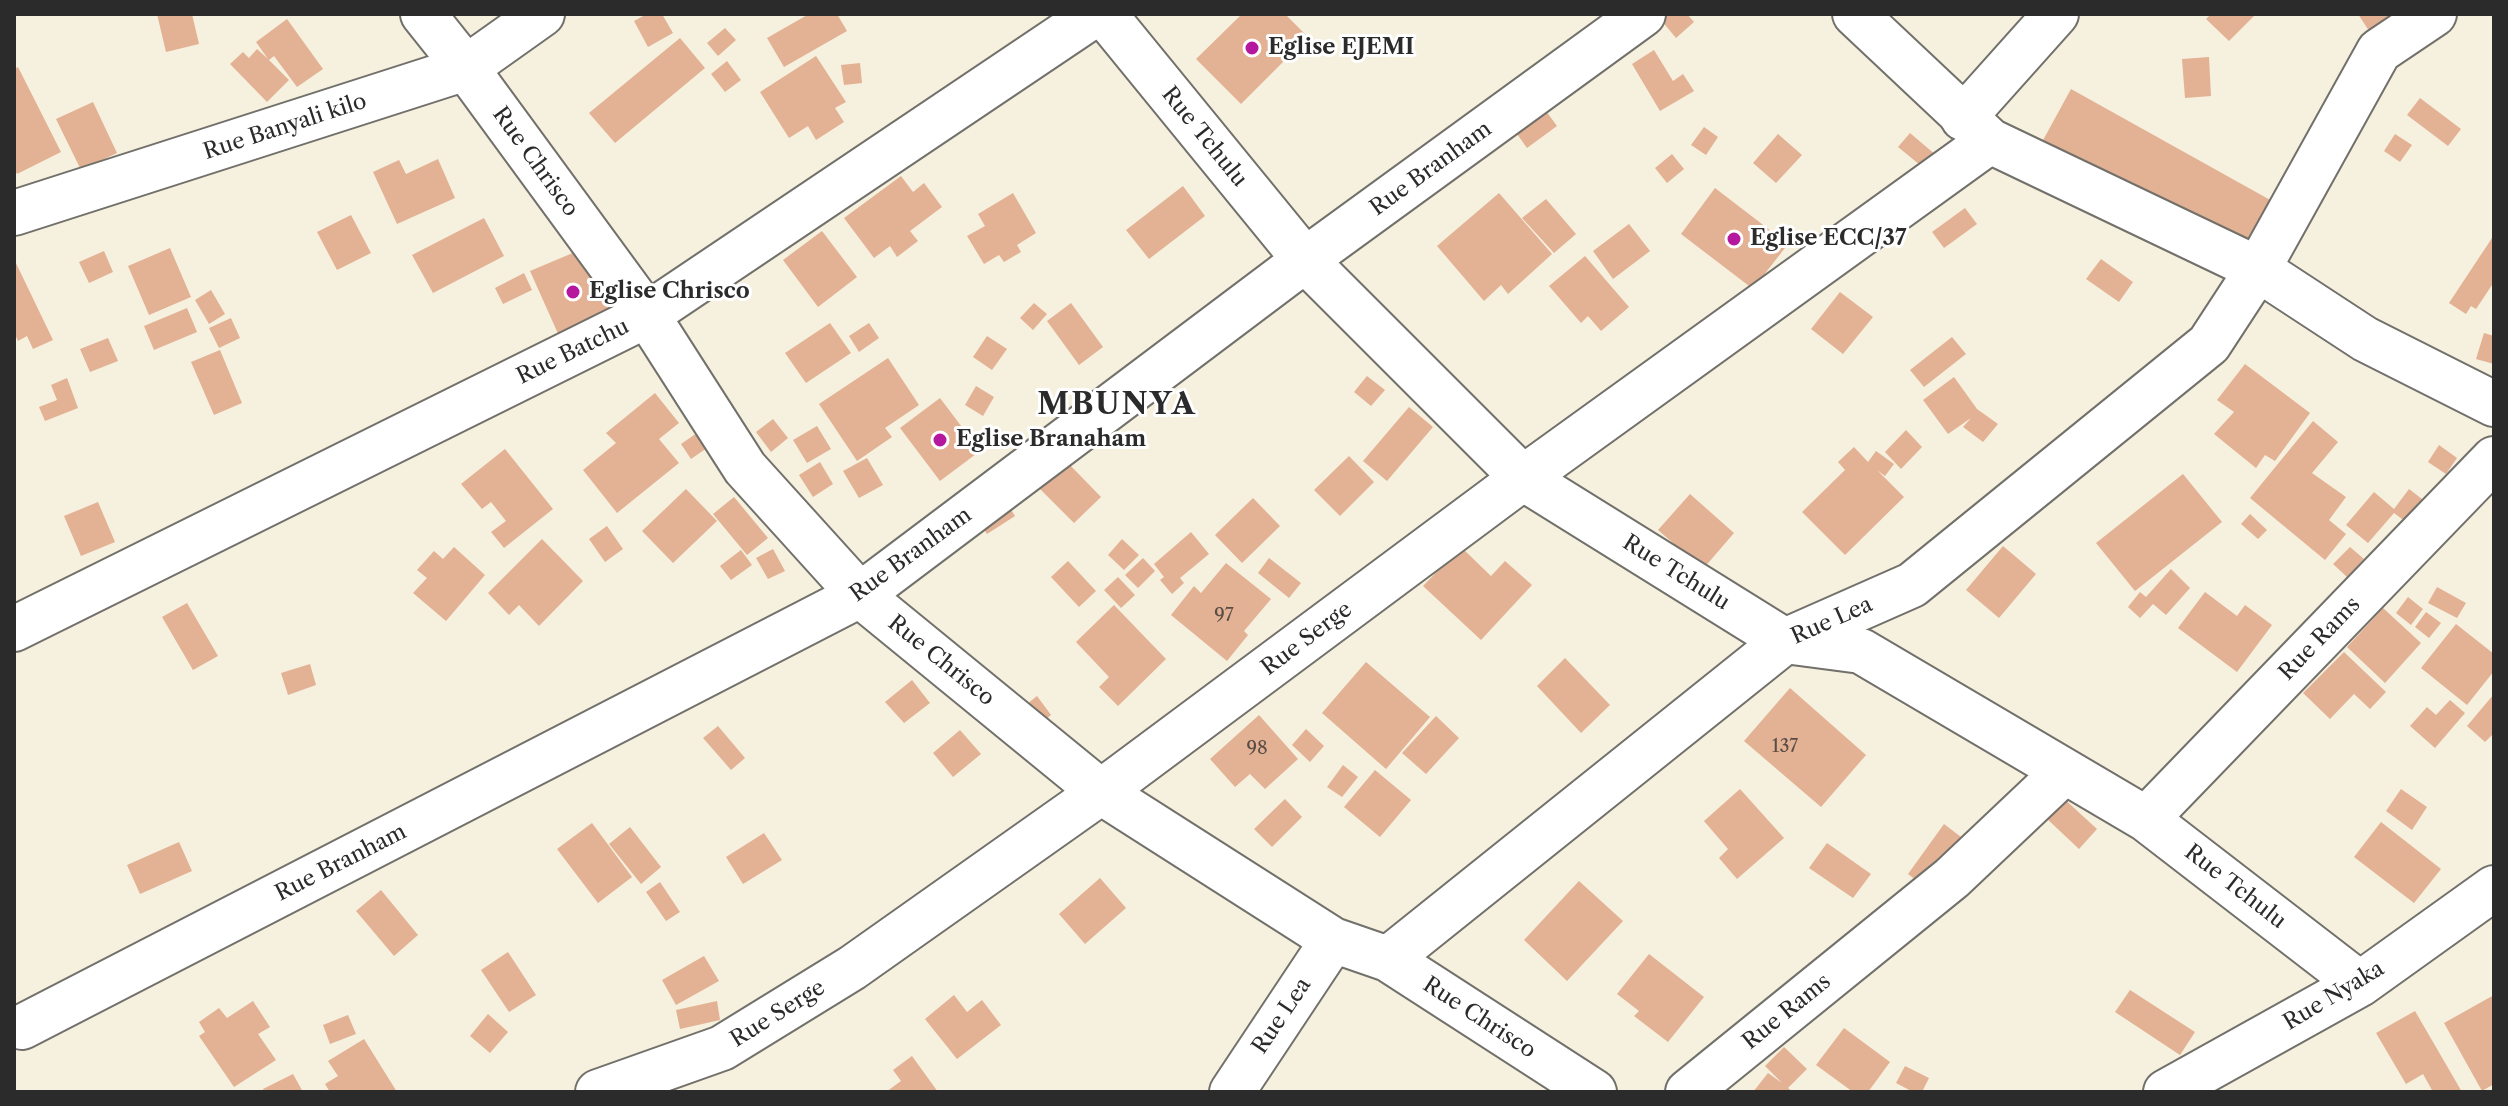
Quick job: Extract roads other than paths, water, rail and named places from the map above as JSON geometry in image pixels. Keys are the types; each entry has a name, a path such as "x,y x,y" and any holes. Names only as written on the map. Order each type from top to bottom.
{"street":[{"name":"Rue Chrisco","path":"423,14 647,315 745,468 860,595 1101,792 1333,940 1388,959 1594,1092"},
{"name":"Rue Banyali kilo","path":"14,213 466,68 542,14"},
{"name":"Rue Batchu","path":"14,629 647,315 1095,14"},
{"name":"Rue Tchulu","path":"1104,14 1305,260 1523,478 1785,641 1861,651 2146,819 2360,984"},
{"name":"Rue Branham","path":"22,1027 860,595 1305,260 1643,14"},
{"path":"1855,14 1976,130 2258,269 2365,339 2494,404"},
{"name":"Rue Serge","path":"598,1092 722,1048 852,968 1101,792 1523,478 1976,130 2056,14"},
{"name":"Rue Lea","path":"1388,959 1785,641 1912,585 2209,344 2258,269 2379,51 2434,14"},
{"name":"Rue Rams","path":"2146,819 2494,459"},
{"name":"Rue Rams","path":"1688,1092 1952,878 2064,772"},
{"name":"Rue Nyaka","path":"2166,1092 2360,984 2494,888"},
{"name":"Rue Lea","path":"1232,1092 1333,940"}],"place":[{"name":"Eglise EJEMI","path":"1252,48"},
{"name":"Eglise ECC/37","path":"1734,239"},
{"name":"Eglise Chrisco","path":"573,292"},
{"name":"Eglise Branaham","path":"940,440"}],"district":[{"name":"MBUNYA","path":"1117,405"}]}
